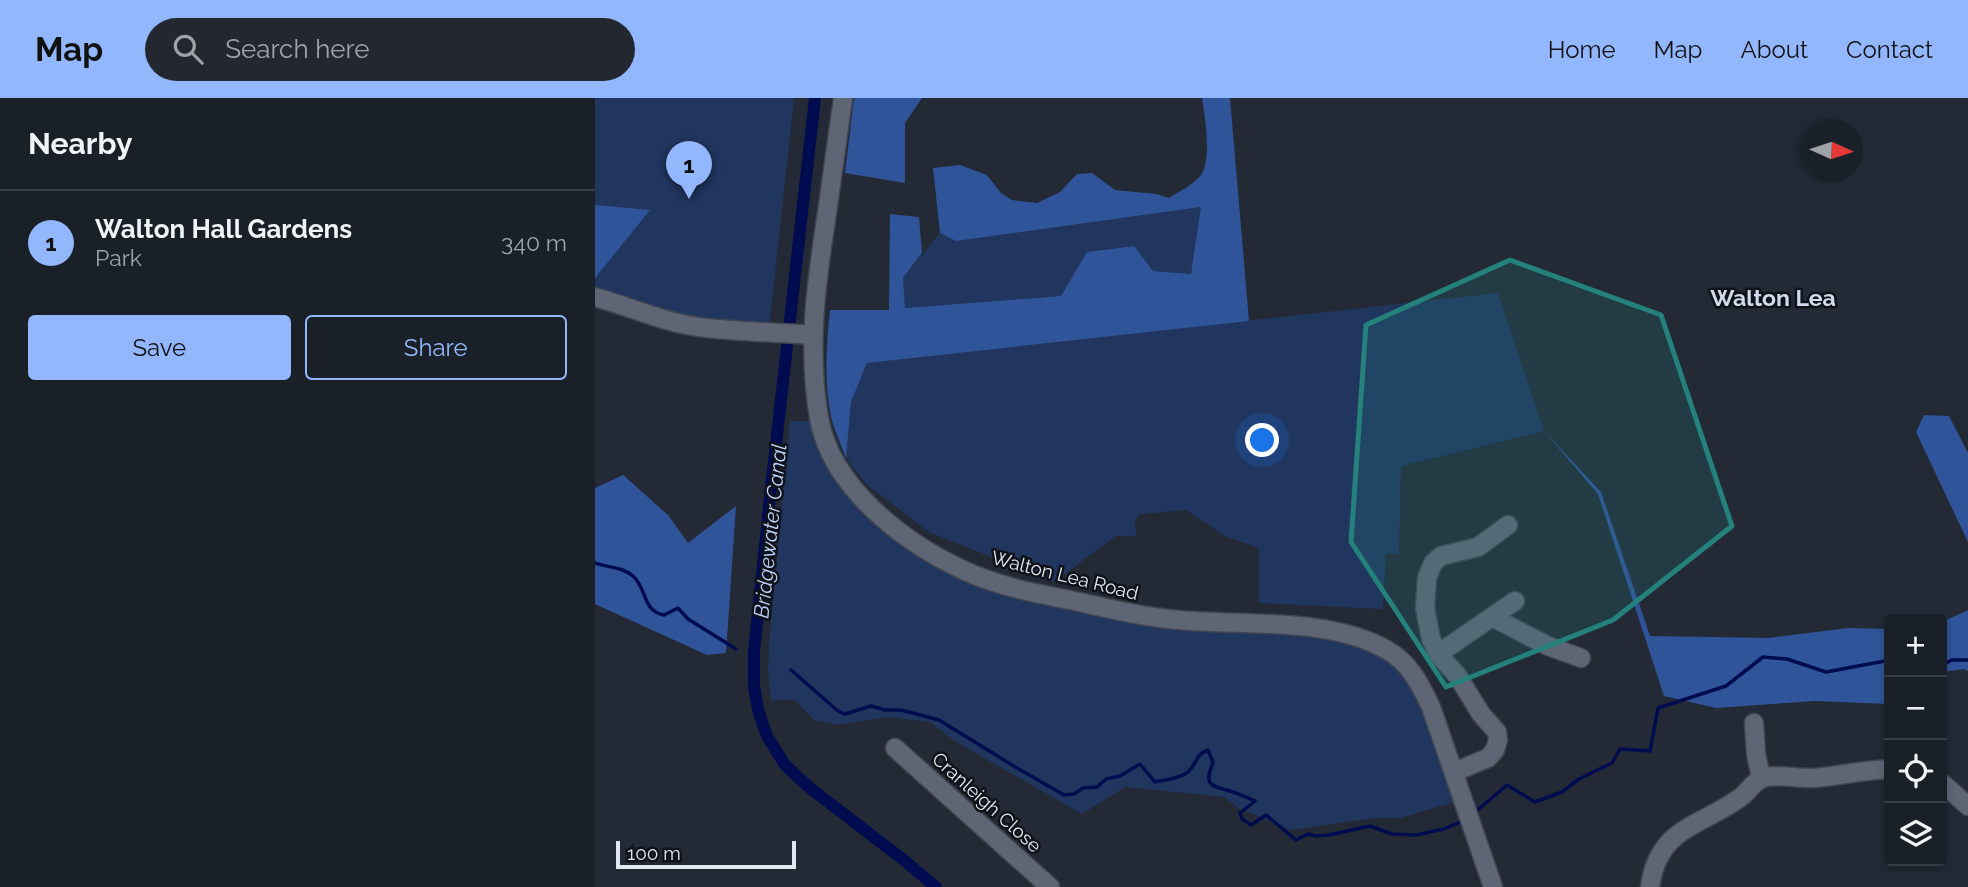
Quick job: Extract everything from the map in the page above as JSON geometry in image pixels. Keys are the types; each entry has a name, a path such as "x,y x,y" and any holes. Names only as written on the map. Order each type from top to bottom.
{"street":[{"name":"Walton Lea Road","path":"843,98 815,298 805,334 820,421 835,464 863,500 885,521 913,541 964,570 1018,589 1131,614 1179,620 1267,623 1313,628 1358,636 1387,650 1406,664 1418,679 1431,707 1493,887"},
{"path":"595,297 651,316 697,327 805,334"},
{"path":"1454,772 1488,758 1495,750 1498,740 1497,732 1481,714 1457,675 1438,654 1431,639 1427,624 1425,591 1429,570 1441,556 1478,547 1509,525"},
{"path":"1438,654 1515,601"},
{"path":"1492,617 1548,646 1581,658"},
{"path":"1754,723 1761,778"},
{"name":"Cranleigh Close","path":"895,748 1050,887"},
{"path":"1650,887 1654,864 1671,840 1691,825 1742,796 1761,778 1811,778 1884,770"},
{"path":"1947,787 1968,806"}],"highlighted area":[{"path":"1510,260 1661,315 1732,526 1613,620 1446,687 1351,542 1366,325"}],"shaded area":[{"path":"595,98 794,98 769,329 697,322 595,301"},
{"path":"854,98 922,98 905,123 905,183 845,173"},
{"path":"1202,98 1230,98 1249,321 867,363 851,402 846,458 832,421 827,390 830,310 889,310 890,214 919,217 922,253 903,278 905,308 1061,296 1087,252 1134,246 1153,271 1191,274 1201,207 956,241 940,233 933,168 960,165 987,175 1001,193 1012,200 1037,203 1060,192 1077,174 1092,173 1115,190 1169,198 1194,182 1204,168 1207,138"},
{"path":"595,205 650,210 595,278"},
{"path":"1202,207 1191,274 1153,271 1133,246 1087,252 1061,296 905,308 903,278 940,233 956,241"},
{"path":"1498,293 1544,431 1401,466 1399,554 1386,554 1383,609 1259,603 1259,548 1225,536 1186,510 1140,514 1135,521 1136,536 1116,536 1054,582 929,532 866,484 846,458 851,402 867,363"},
{"path":"1924,415 1949,416 1968,453 1968,542 1916,432"},
{"path":"790,421 819,421 863,500 964,570 1131,614 1358,637 1418,679 1455,802 1400,818 1374,818 1291,830 1238,808 1225,797 1125,787 1082,814 955,741 930,722 886,717 838,725 814,720 795,700 771,701 769,643"},
{"path":"1544,431 1601,492 1650,636 1768,638 1848,628 1884,629 1884,704 1815,701 1716,708 1664,696 1598,494"},
{"path":"623,475 668,515 688,543 736,506 726,653 707,655 595,604 595,488"},
{"path":"1968,610 1968,671 1947,671 1947,620"}],"waterway":[{"name":"Bridgewater Canal","path":"815,98 770,497 754,652 754,685 758,710 767,736 785,765 810,788 936,887"},
{"path":"595,563 633,576 648,604 657,613 664,615 678,608 688,619 736,649"},
{"path":"1475,812 1507,785 1535,802 1562,792 1579,779 1612,763 1620,749 1650,751 1658,708 1726,686 1763,657 1787,659 1826,672 1884,661"},
{"path":"1947,662 1968,660"},
{"path":"791,670 838,711 845,714 871,706 885,710 901,710 939,720 1064,795 1074,794 1083,788 1097,787 1106,779 1120,776 1140,764 1155,782 1178,777 1189,771 1199,756 1208,750 1213,762 1209,782 1255,801 1240,813 1242,819 1251,825 1266,815 1296,840 1308,834 1329,835 1370,826 1392,834 1416,835 1444,829 1460,822"}],"place":[{"name":"Walton Hall Gardens","path":"689,199"}],"district":[{"name":"Walton Lea","path":"1773,297"}]}
